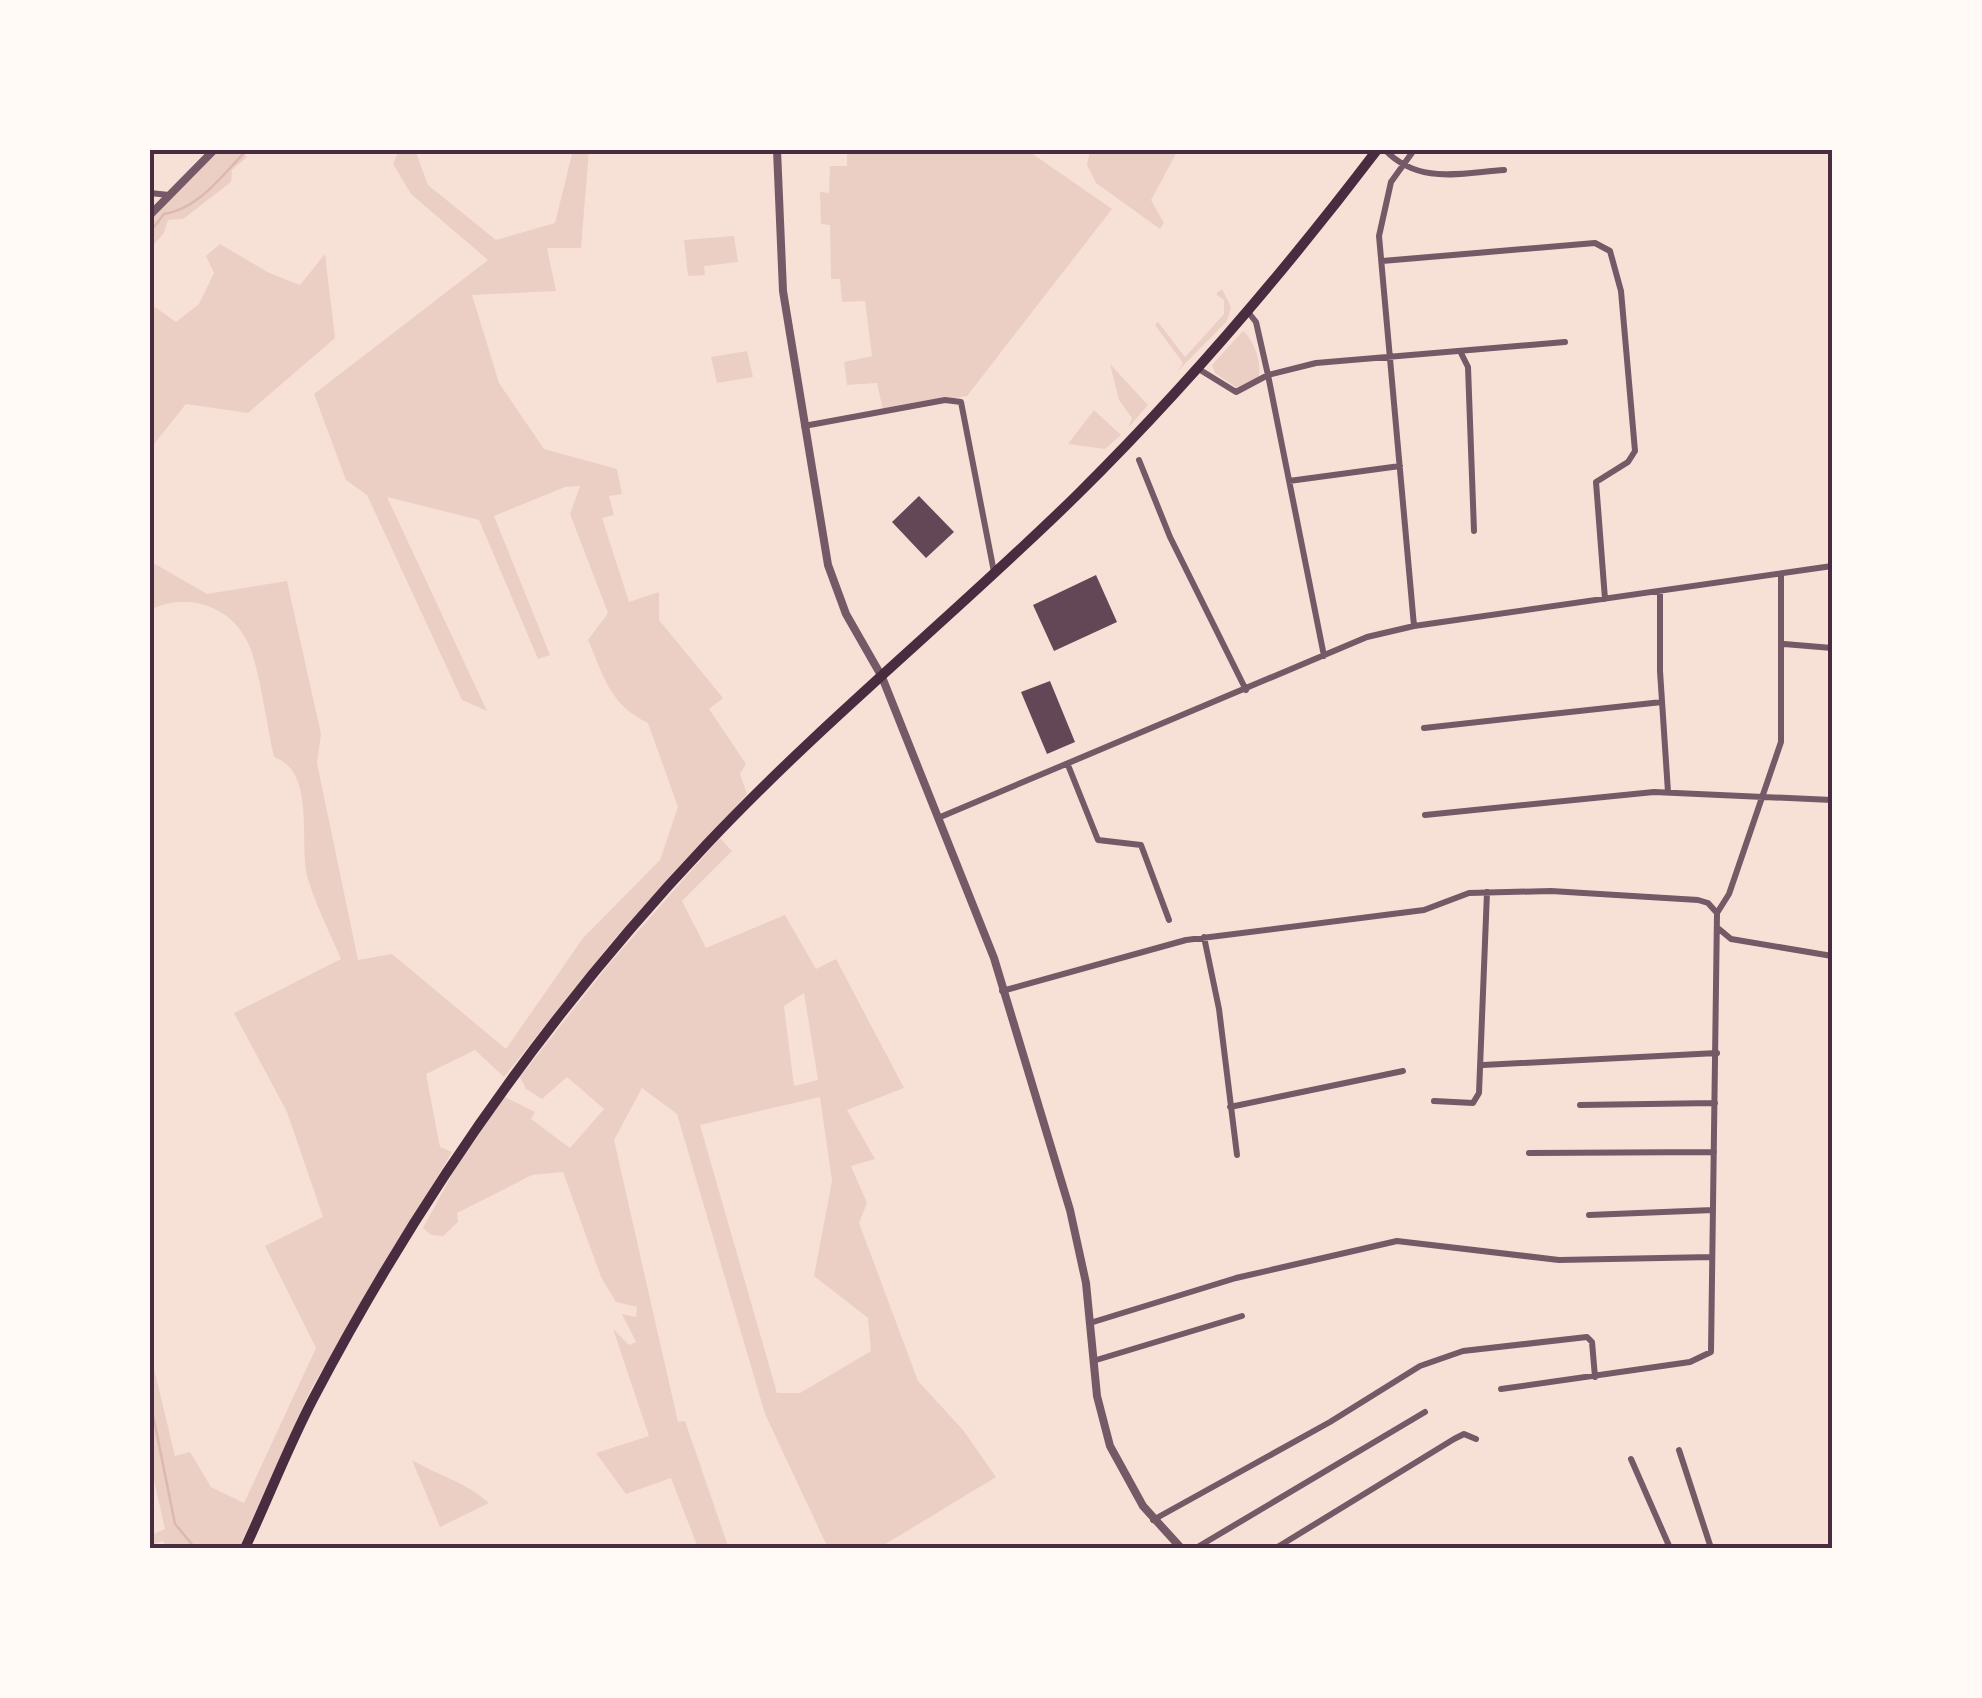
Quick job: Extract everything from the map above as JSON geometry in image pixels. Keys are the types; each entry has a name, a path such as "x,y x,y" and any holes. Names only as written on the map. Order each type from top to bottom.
{"main road":[{"path":"246,1547 310,1404 364,1306 421,1210 529,1052 708,843 1112,460 1247,311 1376,150"}],"street":[{"path":"150,215 214,150"},
{"path":"777,150 779,253 828,564 846,614 882,676 983,925 1070,1210 1110,1446 1153,1520 1181,1548"},
{"path":"1385,150 1402,166 1425,176 1504,170"},
{"path":"1414,150 1402,166 1379,221 1414,626"},
{"path":"150,193 170,195"},
{"path":"1382,260 1595,242 1610,251 1621,291 1636,451 1628,462 1596,482 1605,599"},
{"path":"1247,311 1258,327 1324,656"},
{"path":"1198,368 1236,392 1268,375 1316,362 1565,342"},
{"path":"1460,352 1468,368 1474,531"},
{"path":"804,426 945,400 961,402 994,573"},
{"path":"1140,460 1170,537 1246,690"},
{"path":"1289,481 1400,466"},
{"path":"938,818 1367,638 1414,626 1832,566"},
{"path":"1717,914 1729,894 1782,742 1781,574"},
{"path":"1660,592 1668,792"},
{"path":"1784,644 1832,648"},
{"path":"1424,728 1662,702"},
{"path":"1068,765 1098,840 1136,842 1146,850 1169,920"},
{"path":"1426,815 1668,792 1832,800"},
{"path":"1002,991 1204,937 1424,910 1469,893 1552,891 1708,903 1717,914 1719,929 1711,1352 1700,1360 1500,1388"},
{"path":"1434,1101 1464,1104 1477,1100 1483,1064 1488,892"},
{"path":"1719,929 1731,939 1832,956"},
{"path":"1204,937 1219,1009 1237,1155"},
{"path":"1832,1009 1832,1048"},
{"path":"1483,1064 1717,1053"},
{"path":"1230,1107 1403,1071"},
{"path":"1580,1104 1716,1102"},
{"path":"1529,1153 1714,1152"},
{"path":"1589,1215 1713,1210"},
{"path":"1090,1323 1236,1278 1396,1241 1559,1260 1712,1257"},
{"path":"1093,1361 1242,1316"},
{"path":"1153,1520 1344,1414 1409,1372 1440,1358 1518,1343 1587,1337 1592,1342 1596,1376"},
{"path":"1196,1548 1425,1412"},
{"path":"1276,1548 1464,1434 1476,1439"},
{"path":"1679,1450 1711,1548"},
{"path":"1631,1459 1670,1548"}],"shaded area":[{"path":"218,150 241,150 247,157 232,170 231,182 183,219 168,220 164,233 150,249 150,216"},
{"path":"399,150 415,150 428,185 496,240 555,223 573,150 589,150 581,248 547,248 556,291 472,295 499,383 544,449 617,469 622,494 609,496 614,515 602,518 629,602 659,592 659,620 723,698 709,709 746,764 740,774 747,794 610,944 504,1077 475,1050 426,1074 440,1147 452,1152 311,1389 239,1548 170,1548 162,1541 150,1546 150,1536 165,1529 150,1463 150,1352 175,1456 190,1452 211,1487 244,1503 316,1348 265,1246 323,1217 287,1112 234,1013 341,959 308,879 301,793 287,765 274,757 258,676 244,635 209,606 180,602 150,610 150,561 207,594 287,581 321,734 317,763 358,960 392,954 506,1049 583,938 660,860 678,807 648,723 617,699 588,640 608,613 570,514 580,486 565,487 494,516 550,655 538,659 479,520 387,497 487,711 462,700 367,495 346,480 314,394 488,260 411,194 393,164"},
{"path":"847,150 1027,150 1112,209 967,396 883,410 877,383 847,385 844,362 872,356 865,301 842,302 840,279 831,279 830,225 821,224 820,192 829,193 830,166 847,166"},
{"path":"1090,150 1178,150 1151,200 1164,223 1160,229 1096,183 1087,165"},
{"path":"734,236 738,262 704,266 705,275 688,276 684,240"},
{"path":"220,244 269,273 300,285 325,254 335,338 248,413 186,404 150,449 150,315 155,307 176,322 199,304 214,273 206,256"},
{"path":"1222,289 1231,307 1227,321 1177,372 1183,363 1155,325 1158,322 1185,357 1224,314 1224,300 1216,294"},
{"path":"1243,331 1254,346 1259,374 1258,379 1237,388 1215,373 1212,365"},
{"path":"747,351 753,377 717,383 711,357"},
{"path":"1110,364 1148,405 1128,428 1132,418 1119,400"},
{"path":"1094,410 1121,435 1105,449 1068,444"},
{"path":"720,838 732,851 682,901 706,948 785,915 816,969 836,959 904,1088 847,1110 875,1159 851,1166 867,1203 859,1223 918,1381 963,1430 996,1477 879,1548 828,1548 765,1414 677,1114 642,1088 614,1140 678,1422 685,1421 728,1546 698,1548 671,1478 626,1494 596,1453 649,1436 613,1329 629,1345 636,1342 622,1314 636,1317 637,1307 616,1302 601,1277 563,1172 532,1175 457,1213 458,1222 443,1236 431,1235 423,1228 455,1169 505,1097 535,1112 531,1119 570,1148 604,1109 567,1077 542,1099 526,1089 520,1077 609,964","holes":["804,993 818,1080 794,1086 784,1006","820,1097 832,1181 814,1276 868,1318 871,1351 800,1393 777,1393 700,1125"]},
{"path":"412,1460 461,1484 489,1503 440,1527"}],"building":[{"path":"919,496 954,532 926,558 892,522"},
{"path":"1096,575 1117,622 1054,651 1033,605"},
{"path":"1050,681 1075,742 1047,754 1021,692"}],"waterway":[{"path":"150,232 164,214 199,198 247,150"},
{"path":"150,1400 175,1524 195,1548"}]}
